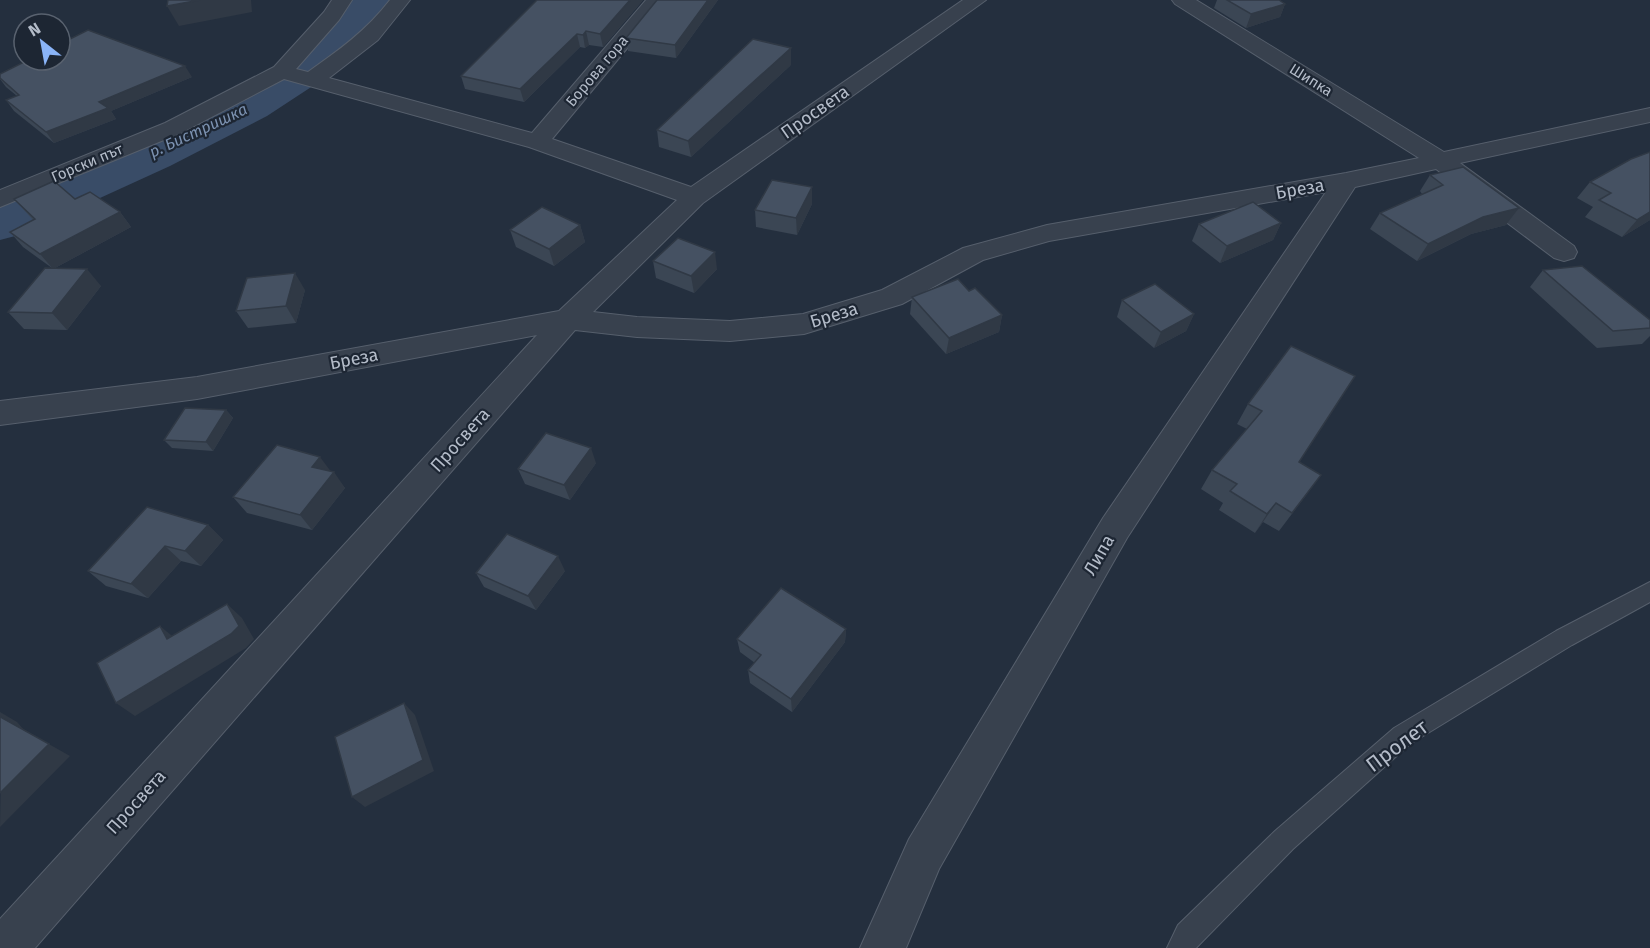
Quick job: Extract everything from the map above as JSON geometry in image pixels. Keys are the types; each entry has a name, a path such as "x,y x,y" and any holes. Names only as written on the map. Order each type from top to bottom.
{"street":[{"name":"Горски път","path":"0,199 173,128 283,72 332,16 342,0"},
{"path":"310,80 365,42 387,19 400,0"},
{"name":"Борова гора","path":"537,142 657,0"},
{"name":"Просвета","path":"5,948 568,319 694,197 976,0"},
{"name":"Шипка","path":"1182,0 1440,160 1564,252"},
{"path":"283,72 537,142 694,197"},
{"name":"Бреза","path":"0,413 197,388 568,319 637,327 730,331 804,324 892,297 973,254 1047,233 1346,181 1650,115"},
{"name":"Липа","path":"883,948 924,854 1115,528 1346,181"}],"lane":[{"name":"Пролет","path":"1181,948 1188,935 1284,840 1402,736 1564,638 1650,591"}],"building":[{"path":"168,0 200,0 167,6"},
{"path":"537,0 630,0 600,34 586,31 583,35 577,34 520,89 461,76"},
{"path":"657,0 708,0 675,45 626,38"},
{"path":"1227,0 1279,0 1285,4 1251,14"},
{"path":"88,30 185,66 99,102 108,108 46,132 6,100 19,95 0,78 0,74 12,68 12,72 72,72 72,38"},
{"path":"753,39 791,48 688,141 657,130"},
{"path":"1650,152 1650,212 1637,220 1599,200 1611,193 1590,182 1631,159"},
{"path":"1463,167 1519,208 1483,217 1428,244 1380,213 1443,185 1430,175"},
{"path":"772,180 812,187 796,218 755,210"},
{"path":"54,181 75,199 90,192 120,212 40,254 10,232 35,219 14,199"},
{"path":"1253,202 1281,223 1227,246 1199,224"},
{"path":"542,207 580,225 549,249 510,230"},
{"path":"678,238 715,252 691,276 653,261"},
{"path":"1582,266 1650,320 1650,328 1613,331 1543,270"},
{"path":"45,268 87,269 52,313 8,312"},
{"path":"295,273 286,306 236,311 247,278"},
{"path":"958,279 969,291 975,288 1002,315 949,338 912,297"},
{"path":"1155,284 1194,314 1161,332 1122,300"},
{"path":"1291,346 1355,376 1299,462 1321,475 1292,513 1276,503 1267,514 1230,491 1237,484 1212,470 1262,411 1248,404"},
{"path":"185,408 226,410 206,442 164,440"},
{"path":"546,433 591,448 564,485 518,469"},
{"path":"277,445 320,457 312,467 334,472 300,515 233,497"},
{"path":"147,507 208,525 185,551 165,546 131,584 88,571"},
{"path":"507,534 558,556 528,596 476,573"},
{"path":"781,588 846,629 791,699 748,670 761,655 737,639"},
{"path":"227,604 239,626 231,634 116,703 97,663 160,626 167,639"},
{"path":"404,703 423,760 352,797 335,737"},
{"path":"0,716 49,744 0,793"}],"waterway":[{"name":"р. Бистришка","path":"0,223 152,155 250,106 312,66 343,38 370,0"}]}
